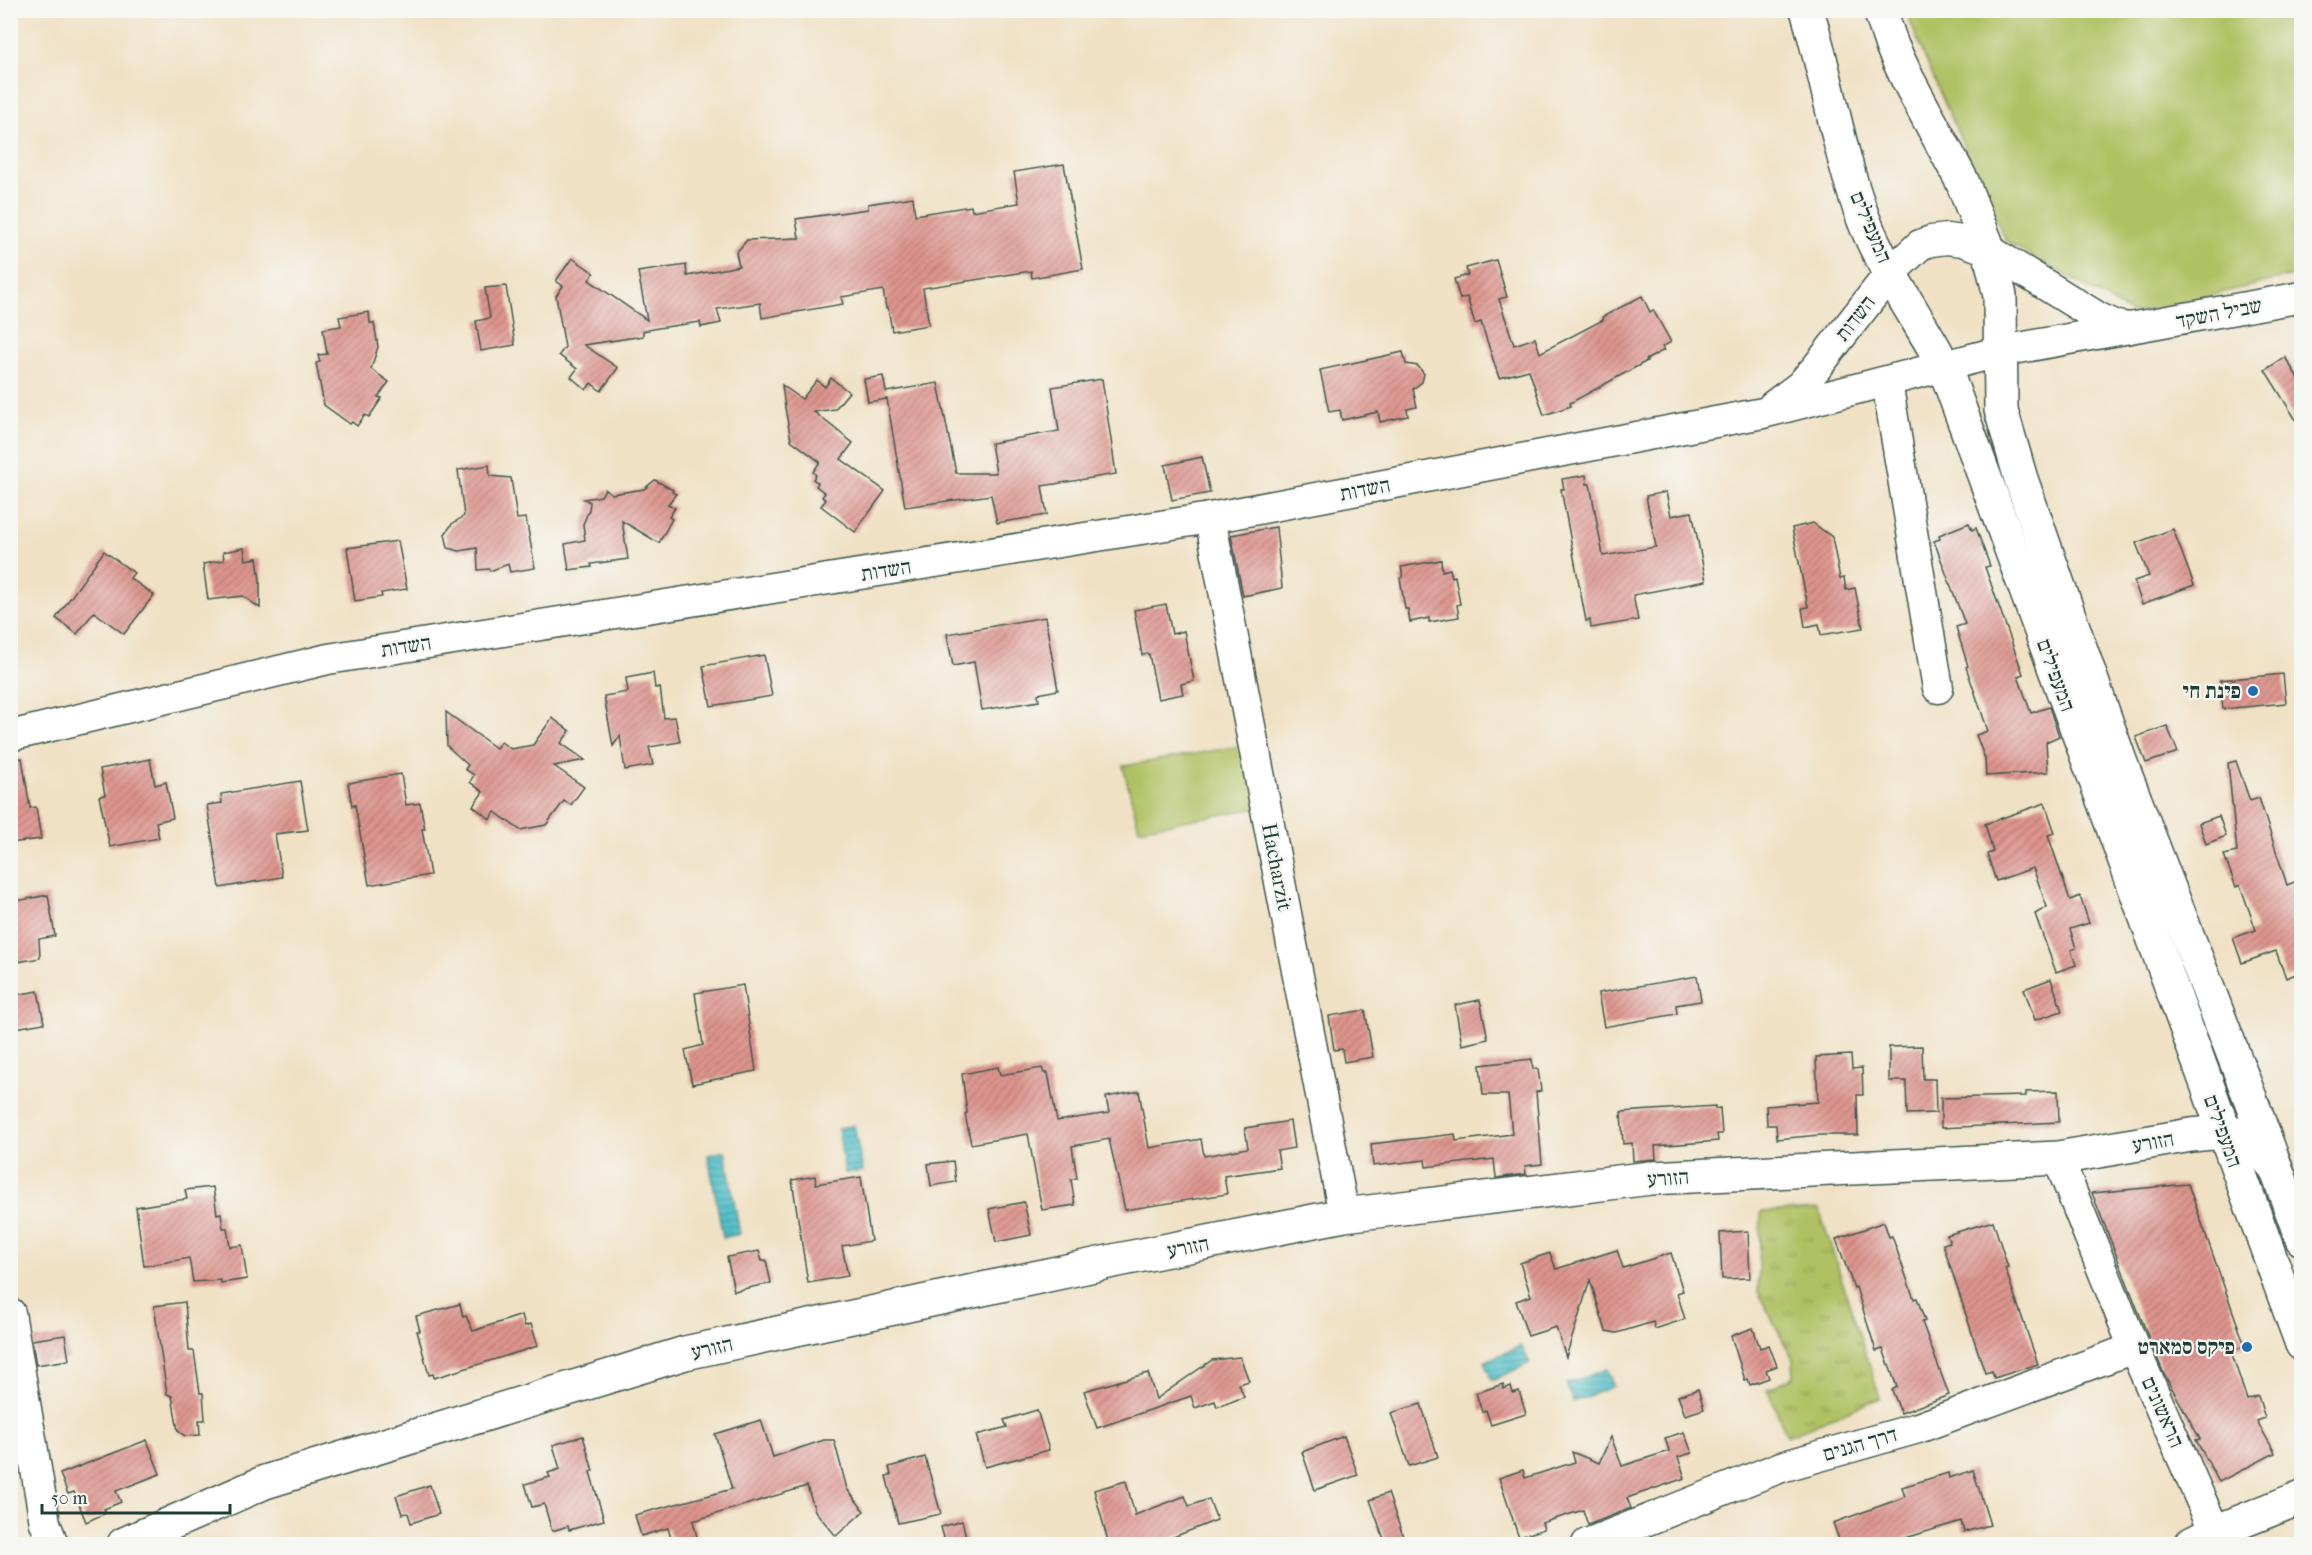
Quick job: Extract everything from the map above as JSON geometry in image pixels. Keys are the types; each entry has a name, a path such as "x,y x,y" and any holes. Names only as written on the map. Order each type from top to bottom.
{"street":[{"name":"המעפילים","path":"1807,10 1854,190 1864,219 1944,366 2301,1344"},
{"name":"המעפילים","path":"1880,10 1904,72 1962,181 1989,250 2000,296 2001,410 2021,479 2120,761 2301,1239"},
{"name":"השדות","path":"1763,413 1800,386 1891,272 1920,244 1947,239 1963,241 1989,250"},
{"name":"שביל השקד","path":"1989,250 2099,318 2117,326 2136,328"},
{"name":"שביל השקד","path":"2002,351 2301,297"},
{"name":"השדות","path":"10,736 328,659 1210,518 1763,413 2002,351"},
{"path":"1887,382 1938,688"},
{"name":"Hacharzit","path":"1210,518 1344,1215"},
{"name":"הזורע","path":"124,1545 265,1482 685,1353 1344,1215 1651,1178 2058,1158 2223,1132 2236,1133 2255,1143 2274,1166"},
{"name":"הראשונים","path":"2058,1158 2134,1348 2203,1538"},
{"path":"10,1313 45,1522 53,1545"},
{"name":"דרך הגנים","path":"1587,1545 1781,1467 1918,1428 2134,1348"},
{"path":"2203,1538 2301,1497"}],"green space":[{"path":"1906,11 2291,11 2302,45 2301,274 2132,314 2006,241"},
{"path":"1245,745 1259,808 1139,829 1123,766"},
{"path":"1819,1209 1880,1398 1787,1436 1767,1389 1794,1377 1793,1360 1758,1292 1761,1212"}],"water":[{"path":"854,1125 863,1171 845,1173 838,1128"},
{"path":"725,1151 740,1234 723,1238 708,1155"},
{"path":"1521,1346 1530,1363 1492,1381 1484,1362"},
{"path":"1607,1369 1614,1386 1573,1402 1566,1384"}],"building":[{"path":"1064,164 1083,269 1032,278 1031,271 923,288 929,325 892,331 883,290 841,297 843,304 762,318 760,303 717,309 721,323 701,327 700,322 658,328 643,331 643,336 584,345 618,368 601,391 591,383 586,390 571,377 577,369 559,355 565,347 556,296 563,286 556,281 572,258 594,273 589,280 647,320 638,272 686,265 687,276 739,266 736,253 747,240 799,238 796,219 868,209 868,204 913,197 915,215 971,206 972,211 1019,203 1014,172"},
{"path":"1496,260 1507,297 1499,299 1514,345 1535,338 1540,353 1603,320 1602,317 1642,296 1650,312 1653,310 1671,342 1662,347 1664,350 1647,361 1570,403 1571,406 1544,415 1529,370 1499,378 1481,322 1475,324 1467,297 1460,299 1454,279 1468,275 1466,268"},
{"path":"506,286 515,345 481,351 476,321 490,318 485,288"},
{"path":"369,312 370,323 374,323 378,347 371,369 389,382 378,397 382,398 369,417 365,415 357,426 352,422 350,424 324,405 316,363 320,362 318,355 327,354 323,329 341,326 339,317"},
{"path":"1403,352 1406,364 1418,366 1424,374 1422,382 1413,389 1417,407 1407,409 1408,416 1380,422 1378,412 1342,420 1340,410 1329,412 1320,370"},
{"path":"2285,357 2301,383 2301,428 2265,370"},
{"path":"883,376 886,392 938,383 956,473 996,473 991,443 1059,431 1052,387 1102,379 1116,474 1042,486 1047,515 997,523 991,495 905,507 887,399 868,402 864,379"},
{"path":"831,378 849,392 835,409 814,412 853,443 841,459 885,491 855,532 821,506 826,500 822,497 825,493 816,486 818,483 813,479 816,475 813,472 820,462 791,440 785,408 782,385 802,399 817,380 825,387"},
{"path":"1202,457 1210,493 1172,500 1165,465"},
{"path":"489,465 490,476 511,478 517,519 526,518 535,568 510,572 508,564 490,571 489,569 478,570 477,548 459,551 448,548 445,534 452,524 464,516 458,470"},
{"path":"1586,475 1587,484 1590,484 1603,556 1656,547 1646,496 1666,492 1671,516 1692,512 1706,581 1633,595 1638,620 1591,628 1590,620 1586,621 1561,489 1564,489 1562,479"},
{"path":"655,480 676,494 668,504 675,508 669,517 672,519 659,543 622,521 628,559 591,564 592,567 569,570 565,544 585,540 583,524 590,502 584,499 601,496 605,489 612,494 644,489"},
{"path":"1813,523 1832,537 1840,579 1844,578 1846,590 1855,588 1863,628 1821,635 1819,624 1805,627 1802,608 1808,607 1792,528"},
{"path":"1969,523 1972,530 1976,528 1990,566 1985,567 2023,674 2018,676 2031,713 2049,707 2059,736 2046,742 2048,772 1986,776 1985,759 1976,735 1988,731 1966,667 1968,666 1956,627 1965,624 1934,541 1940,539 1939,535"},
{"path":"1276,527 1282,588 1243,596 1231,535"},
{"path":"2173,529 2194,585 2142,604 2134,581 2149,576 2136,543"},
{"path":"398,541 407,589 381,593 382,597 355,601 347,548"},
{"path":"244,548 246,560 257,558 260,608 243,596 208,600 203,564 224,560 223,552"},
{"path":"104,551 134,573 130,578 154,595 124,634 94,612 77,634 56,618"},
{"path":"1441,560 1442,571 1450,569 1452,577 1455,576 1460,604 1457,605 1459,617 1429,622 1429,618 1410,622 1408,609 1405,609 1400,578 1403,577 1401,567"},
{"path":"1166,604 1172,634 1184,631 1194,681 1181,684 1183,694 1158,699 1149,654 1142,655 1134,610"},
{"path":"1045,617 1058,690 1038,694 1039,701 982,710 974,662 953,666 947,634"},
{"path":"764,655 772,696 711,706 703,666"},
{"path":"653,673 655,688 660,687 664,718 675,717 680,742 649,747 653,765 625,770 620,736 613,746 604,696 628,692 626,678"},
{"name":"פינת חי","path":"2283,674 2286,703 2223,709 2220,680"},
{"path":"446,712 496,748 501,742 511,749 533,745 552,718 570,731 561,743 585,760 554,766 584,787 571,805 564,801 546,825 520,830 495,812 490,819 473,806 483,792 470,782 474,775 465,769 468,765 447,746"},
{"path":"2167,726 2178,752 2146,763 2136,737"},
{"path":"22,758 30,808 36,807 41,839 10,843 10,759"},
{"path":"150,759 155,785 166,782 173,818 156,822 159,838 110,847 99,796 105,795 100,769"},
{"path":"2236,761 2250,801 2259,798 2287,885 2297,881 2301,896 2301,972 2286,978 2276,951 2242,963 2233,938 2256,930 2240,885 2236,887 2224,855 2237,852 2228,763"},
{"path":"401,774 406,805 420,803 430,875 369,885 355,805 352,806 348,783"},
{"path":"300,781 308,830 275,834 282,877 220,888 207,805 222,803 221,794"},
{"path":"2045,803 2055,833 2048,835 2070,900 2080,896 2089,923 2070,929 2076,948 2071,950 2076,965 2056,972 2035,914 2047,907 2033,868 1996,881 1987,854 1993,852 1985,824"},
{"path":"2219,816 2226,836 2206,844 2199,823"},
{"path":"48,895 55,936 39,939 40,958 18,962 11,902"},
{"path":"1697,976 1701,1001 1676,1005 1677,1014 1604,1027 1598,993"},
{"path":"2051,979 2062,1011 2035,1020 2024,989"},
{"path":"743,985 756,1071 692,1084 685,1050 703,1045 695,993"},
{"path":"38,991 44,1023 10,1029 10,996"},
{"path":"1480,1000 1488,1039 1462,1045 1455,1005"},
{"path":"1365,1010 1373,1057 1344,1062 1342,1049 1334,1050 1329,1016"},
{"path":"1922,1046 1923,1079 1935,1079 1936,1113 1907,1114 1906,1081 1889,1081 1889,1047"},
{"path":"1851,1055 1852,1069 1862,1068 1863,1095 1857,1095 1858,1135 1820,1135 1777,1139 1776,1125 1767,1125 1766,1106 1818,1102 1816,1057"},
{"path":"1532,1059 1533,1069 1538,1069 1541,1091 1536,1092 1542,1164 1525,1166 1526,1174 1496,1178 1494,1159 1426,1167 1425,1160 1373,1166 1371,1144 1455,1134 1456,1141 1512,1134 1508,1095 1483,1095 1480,1065"},
{"path":"998,1067 1000,1075 1042,1068 1044,1073 1048,1073 1057,1121 1109,1113 1106,1097 1139,1091 1149,1148 1201,1139 1204,1156 1248,1148 1245,1128 1290,1121 1294,1148 1277,1151 1280,1168 1224,1176 1227,1194 1125,1210 1109,1139 1072,1146 1077,1178 1071,1179 1075,1205 1042,1210 1028,1134 971,1144 965,1114 967,1113 962,1074"},
{"path":"2058,1091 2059,1122 1941,1128 1941,1098 2026,1096 2026,1092"},
{"path":"1715,1106 1715,1109 1720,1108 1722,1134 1717,1134 1718,1141 1655,1146 1656,1159 1633,1161 1632,1143 1623,1144 1621,1112"},
{"path":"953,1161 956,1182 931,1186 928,1164"},
{"path":"815,1176 816,1184 861,1177 871,1241 842,1246 848,1276 808,1283 792,1180"},
{"path":"2188,1184 2245,1346 2231,1351 2247,1400 2258,1396 2265,1418 2257,1421 2275,1453 2219,1482 2196,1440 2200,1439 2164,1374 2092,1193"},
{"path":"213,1187 217,1214 221,1213 223,1228 227,1228 230,1247 242,1245 247,1279 221,1283 220,1280 193,1282 189,1258 144,1266 136,1207 187,1199 185,1190"},
{"path":"1024,1202 1031,1235 996,1242 989,1209"},
{"path":"1993,1221 2008,1267 2005,1268 2038,1364 1994,1378 1992,1371 1985,1373 1943,1244 1950,1242 1947,1235"},
{"path":"1884,1222 1889,1237 1892,1236 1914,1299 1917,1298 1925,1321 1922,1322 1949,1395 1901,1413 1892,1390 1897,1387 1883,1349 1876,1351 1856,1287 1854,1288 1836,1239"},
{"path":"1748,1231 1750,1278 1722,1279 1720,1233"},
{"path":"1617,1250 1623,1268 1671,1253 1683,1291 1677,1293 1685,1319 1655,1329 1653,1322 1617,1333 1606,1331 1590,1280 1566,1357 1556,1327 1528,1336 1516,1301 1531,1296 1520,1263 1550,1253 1556,1269"},
{"path":"759,1251 762,1261 766,1260 771,1283 734,1291 727,1257"},
{"path":"185,1302 189,1351 194,1351 200,1393 203,1393 205,1420 199,1420 200,1435 185,1436 178,1431 172,1396 167,1394 154,1306"},
{"path":"460,1304 463,1317 466,1316 473,1331 522,1315 525,1326 531,1324 538,1346 434,1378 433,1374 429,1375 417,1331 420,1331 416,1316"},
{"path":"1753,1328 1760,1348 1769,1345 1777,1366 1766,1370 1769,1378 1750,1385 1748,1379 1745,1380 1731,1336"},
{"path":"65,1335 69,1360 36,1365 32,1340"},
{"path":"1240,1357 1249,1381 1239,1384 1244,1397 1217,1407 1215,1401 1195,1408 1191,1396 1097,1428 1084,1391 1148,1373 1156,1399 1212,1360"},
{"path":"1503,1384 1504,1389 1511,1386 1513,1393 1519,1391 1526,1414 1491,1425 1486,1410 1482,1412 1476,1393"},
{"path":"1698,1389 1704,1409 1685,1415 1678,1396"},
{"path":"1421,1404 1438,1457 1409,1466 1391,1413"},
{"path":"1037,1410 1049,1450 985,1467 976,1435 1007,1427 1004,1420"},
{"path":"761,1420 773,1457 824,1440 834,1440 847,1489 864,1511 836,1536 815,1511 807,1486 693,1521 699,1545 673,1545 668,1528 641,1536 635,1515 732,1489 715,1434"},
{"path":"1684,1432 1692,1453 1678,1457 1685,1478 1627,1498 1631,1508 1588,1525 1583,1510 1542,1523 1544,1529 1520,1537 1518,1535 1499,1478 1523,1470 1525,1478 1575,1462 1572,1452 1599,1463 1611,1437 1622,1466 1669,1451 1665,1438"},
{"path":"583,1436 593,1471 590,1472 604,1520 569,1530 568,1526 552,1531 544,1504 532,1507 525,1484 550,1477 548,1473 560,1469 553,1445"},
{"path":"1344,1436 1358,1475 1315,1490 1302,1452"},
{"path":"147,1440 160,1474 116,1491 121,1502 104,1509 106,1513 86,1522 74,1492 68,1494 60,1474"},
{"path":"925,1457 941,1514 898,1523 886,1476 891,1475 889,1467"},
{"path":"1973,1470 1990,1525 1964,1532 1961,1521 1896,1541 1897,1545 1841,1545 1833,1523 1905,1497 1902,1487 1948,1473 1949,1478"},
{"path":"1126,1481 1135,1515 1185,1496 1189,1506 1209,1499 1217,1520 1153,1545 1109,1545 1094,1490"},
{"path":"430,1485 439,1514 411,1523 408,1513 402,1514 396,1496"},
{"path":"1388,1493 1406,1545 1386,1545 1370,1500"},
{"path":"962,1521 968,1545 946,1545 941,1527"}],"place":[{"name":"פינת חי","path":"2253,691"},
{"name":"פיקס סמארט","path":"2247,1347"}]}
